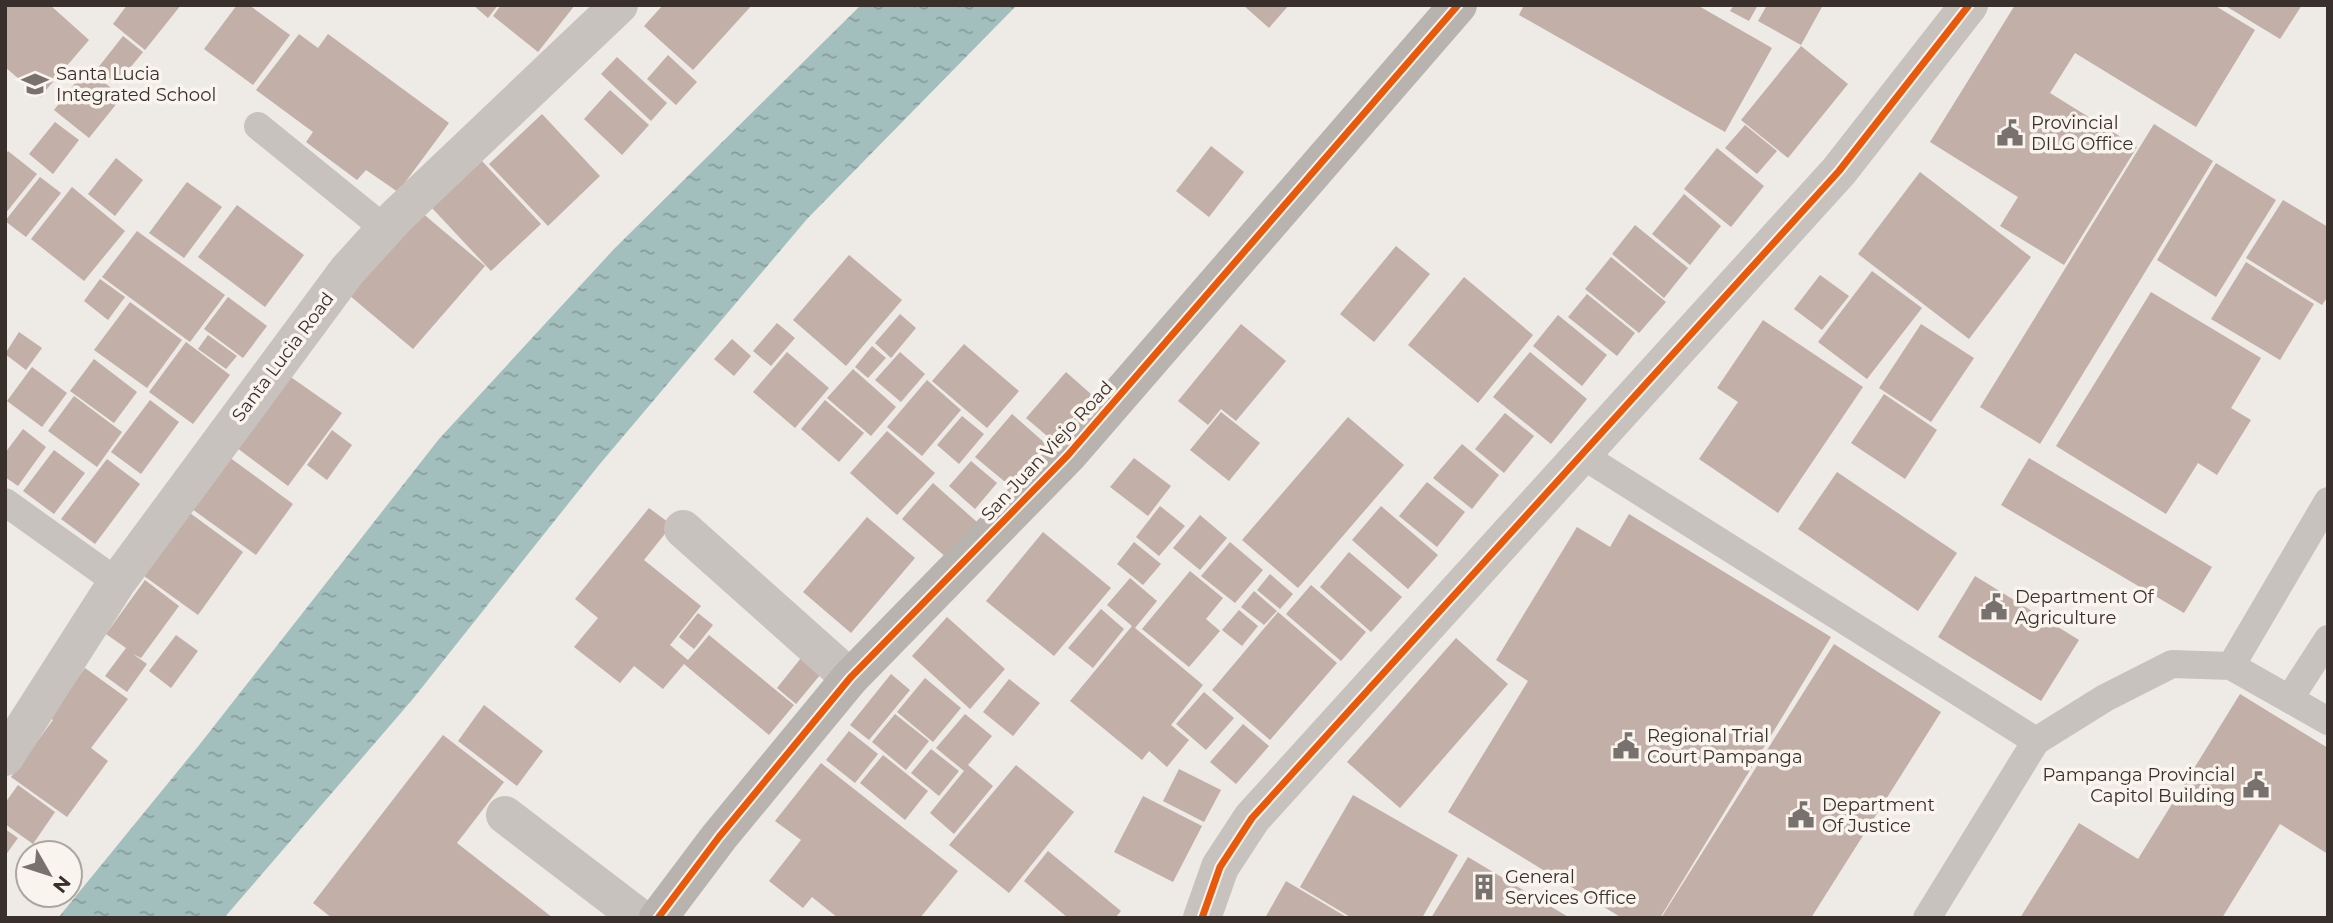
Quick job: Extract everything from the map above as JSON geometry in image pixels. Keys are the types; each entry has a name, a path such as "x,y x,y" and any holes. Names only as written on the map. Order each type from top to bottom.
{"street":[{"name":"Santa Lucia Road","path":"5,757 117,582 347,271 384,229 619,5"},
{"name":"San Juan Viejo Road","path":"658,918 719,837 850,678 1068,455 1458,5"},
{"path":"1202,918 1220,867 1252,818 1839,172 1969,5"},
{"path":"683,529 850,678"},
{"path":"505,815 640,918"}],"lane":[{"path":"258,126 384,229"},
{"path":"1582,455 2036,741"},
{"path":"2231,666 2328,501"},
{"path":"5,502 117,582"},
{"path":"2290,698 2328,639"},
{"path":"1927,918 2036,741 2105,698 2172,664 2231,666 2328,721"}],"water":[{"path":"861,5 1017,5 807,219 599,465 412,700 224,918 58,918 65,909 84,909 84,886 200,744 439,439 614,249"}],"building":[{"path":"6,5 50,5 89,40 40,97 5,67"},
{"path":"127,5 181,5 145,50 113,24"},
{"path":"237,5 249,5 290,35 253,85 204,49"},
{"path":"473,5 498,5 488,18"},
{"path":"501,5 575,5 538,52 493,16"},
{"path":"663,5 752,5 693,70 644,26"},
{"path":"1243,5 1289,5 1269,28"},
{"path":"1524,5 1697,5 1772,48 1725,132 1519,15"},
{"path":"1734,5 1758,5 1749,21 1730,11"},
{"path":"1767,5 1823,5 1801,45 1758,21"},
{"path":"2015,5 2214,5 2255,30 2196,127 2075,53 2050,93 2137,147 2064,265 2000,226 2018,197 1930,142"},
{"path":"2224,5 2302,5 2280,39"},
{"path":"299,34 318,48 328,34 449,123 398,192 366,170 357,180 306,142 313,132 256,90"},
{"path":"123,36 143,52 117,84 97,69"},
{"path":"1801,46 1848,84 1788,158 1741,120"},
{"path":"668,55 697,82 676,105 647,79"},
{"path":"617,57 667,103 651,121 601,74"},
{"path":"87,68 122,97 89,138 54,110"},
{"path":"610,90 649,125 622,155 584,119"},
{"path":"542,114 600,176 548,226 489,164"},
{"path":"55,122 79,140 53,174 29,154"},
{"path":"2154,124 2213,161 2040,444 1980,407"},
{"path":"1745,125 1777,151 1757,174 1725,148"},
{"path":"1211,146 1244,172 1209,217 1176,191"},
{"path":"1717,148 1764,186 1731,227 1684,189"},
{"path":"8,151 37,174 5,214 5,155"},
{"path":"116,158 143,180 115,216 88,194"},
{"path":"482,161 541,224 491,271 432,208"},
{"path":"2216,163 2276,200 2216,297 2157,260"},
{"path":"1920,172 2031,257 1969,339 1858,254"},
{"path":"40,177 61,193 26,237 5,221"},
{"path":"187,182 222,207 184,258 149,233"},
{"path":"72,187 125,231 84,281 31,239"},
{"path":"1684,194 1721,226 1690,265 1652,234"},
{"path":"2283,200 2328,227 2328,296 2322,305 2246,258"},
{"path":"237,205 304,255 265,307 198,257"},
{"path":"421,212 485,266 413,349 349,295"},
{"path":"1635,225 1688,268 1664,298 1612,254"},
{"path":"137,231 225,295 190,342 102,277"},
{"path":"1396,246 1430,274 1374,342 1340,314"},
{"path":"849,255 902,300 846,366 793,320"},
{"path":"1611,257 1666,302 1639,333 1585,289"},
{"path":"2246,262 2314,304 2280,360 2211,319"},
{"path":"1872,271 1922,308 1867,379 1818,342"},
{"path":"1820,275 1849,296 1822,330 1794,309"},
{"path":"1464,277 1533,335 1478,403 1408,345"},
{"path":"100,279 125,297 108,320 84,301"},
{"path":"2151,292 2261,358 2231,408 2251,420 2217,475 2198,463 2166,514 2056,446"},
{"path":"1587,294 1635,333 1617,356 1568,317"},
{"path":"228,297 267,326 243,358 204,329"},
{"path":"130,302 182,340 147,388 94,350"},
{"path":"900,314 916,328 891,358 875,343"},
{"path":"1558,315 1607,355 1582,386 1533,346"},
{"path":"1763,320 1863,387 1778,513 1699,459 1738,402 1717,388"},
{"path":"777,323 795,338 771,366 753,351"},
{"path":"1241,324 1286,361 1236,421 1221,409 1208,425 1178,401"},
{"path":"1921,324 1974,358 1931,422 1879,388"},
{"path":"19,332 42,348 26,370 5,354"},
{"path":"208,335 237,356 226,369 198,349"},
{"path":"732,339 751,356 734,376 714,359"},
{"path":"186,342 230,375 193,424 149,392"},
{"path":"964,344 1019,391 987,428 932,381"},
{"path":"872,346 886,358 868,378 855,367"},
{"path":"787,352 829,388 795,428 753,392"},
{"path":"900,352 925,374 901,402 875,380"},
{"path":"1530,352 1587,399 1551,444 1493,397"},
{"path":"94,359 137,392 114,423 70,391"},
{"path":"32,367 67,393 42,427 7,401"},
{"path":"853,369 896,407 871,436 827,398"},
{"path":"1066,372 1092,395 1053,441 1026,418"},
{"path":"285,373 342,413 288,486 233,445"},
{"path":"927,380 961,410 922,456 887,427"},
{"path":"1884,394 1937,430 1905,479 1851,443"},
{"path":"74,396 122,432 97,467 48,431"},
{"path":"150,400 179,422 141,474 111,452"},
{"path":"825,400 864,433 839,462 801,429"},
{"path":"1221,412 1260,443 1229,481 1190,450"},
{"path":"1505,413 1534,436 1504,473 1475,449"},
{"path":"1012,414 1046,444 1010,486 975,457"},
{"path":"962,416 984,434 959,464 937,445"},
{"path":"1348,417 1404,465 1298,588 1242,540"},
{"path":"23,429 46,447 18,486 5,477 5,453"},
{"path":"332,430 352,445 327,480 307,465"},
{"path":"887,431 935,473 897,515 850,473"},
{"path":"1462,444 1499,475 1472,509 1433,478"},
{"path":"54,450 85,473 54,514 23,491"},
{"path":"229,457 293,504 256,555 192,509"},
{"path":"1134,458 1171,486 1148,516 1110,487"},
{"path":"2029,458 2212,567 2184,613 2001,505"},
{"path":"107,459 140,484 95,544 61,519"},
{"path":"971,461 997,483 975,509 949,486"},
{"path":"1837,472 1957,553 1918,611 1798,529"},
{"path":"1427,482 1465,512 1437,547 1399,516"},
{"path":"933,483 978,523 947,558 902,519"},
{"path":"1160,506 1185,526 1159,556 1136,537"},
{"path":"1381,506 1438,555 1408,589 1352,540"},
{"path":"649,508 672,525 644,560 701,606 670,645 688,660 709,635 794,705 769,735 684,664 663,689 634,666 620,683 574,647 598,618 575,599"},
{"path":"190,513 243,552 198,615 144,576"},
{"name":"Regional Trial Court Pampanga","path":"1629,514 1831,637 1660,918 1622,918 1448,812 1528,681 1496,660 1577,527 1610,547"},
{"path":"1200,515 1227,538 1200,570 1173,548"},
{"path":"867,517 915,558 851,633 803,592"},
{"path":"1043,532 1111,588 1054,656 986,601"},
{"path":"1134,542 1161,564 1143,585 1117,564"},
{"path":"1230,542 1263,570 1235,603 1201,576"},
{"path":"1349,552 1402,597 1371,632 1320,587"},
{"path":"1190,571 1223,598 1206,619 1220,631 1189,667 1142,629"},
{"path":"1270,574 1293,594 1280,609 1257,590"},
{"path":"1975,576 2079,640 2041,701 1938,637"},
{"path":"1130,578 1157,601 1135,628 1203,685 1171,725 1189,740 1167,767 1149,751 1142,760 1070,701 1132,626 1107,605"},
{"path":"145,580 179,606 141,658 133,654 147,664 127,692 105,676 126,648 106,634"},
{"path":"1311,585 1366,632 1341,661 1286,614"},
{"path":"1254,591 1277,611 1264,625 1241,607"},
{"path":"1101,609 1124,629 1093,668 1068,648"},
{"path":"1239,610 1258,626 1242,646 1222,630"},
{"path":"1278,612 1337,663 1270,740 1212,690"},
{"path":"698,613 713,625 694,649 679,637"},
{"path":"947,617 1005,669 970,709 912,656"},
{"path":"176,635 198,651 171,688 149,671"},
{"path":"1456,638 1508,684 1400,808 1347,762"},
{"name":"Department Of Justice","path":"1834,644 1941,712 1811,918 1661,918"},
{"path":"805,653 825,669 796,704 777,688"},
{"path":"85,668 128,699 91,748 108,761 67,817 11,777 53,720 49,717"},
{"path":"891,674 910,690 869,740 850,725"},
{"path":"925,678 961,708 933,742 897,712"},
{"path":"1009,679 1040,703 1013,736 983,712"},
{"path":"1204,692 1234,718 1206,750 1176,724"},
{"name":"Pampanga Provincial Capitol Building","path":"2240,694 2328,748 2328,854 2280,824 2222,918 2020,918 2079,823 2138,859"},
{"path":"484,705 543,751 517,786 458,741"},
{"path":"895,714 929,741 906,770 872,742"},
{"path":"965,714 992,736 968,765 993,786 954,834 930,813 964,771 936,748"},
{"path":"1243,724 1269,746 1236,784 1210,762"},
{"path":"849,731 878,754 855,783 826,760"},
{"path":"443,735 504,782 457,843 553,918 332,918 313,903"},
{"path":"931,749 959,771 939,796 911,773"},
{"path":"883,755 928,791 905,820 860,783"},
{"path":"821,763 958,871 920,918 838,918 812,897 803,908 769,881 801,840 775,821"},
{"path":"1016,765 1074,812 1009,893 949,845"},
{"path":"1179,769 1221,790 1204,822 1163,801"},
{"path":"18,785 55,812 36,839 26,839 5,824 5,803"},
{"path":"1353,795 1458,855 1422,918 1352,918 1300,887"},
{"path":"1143,796 1202,826 1173,882 1114,852"},
{"path":"5,829 18,838 14,839 14,844 5,856"},
{"path":"1048,851 1121,911 1115,918 1068,918 1024,881"},
{"name":"General Services Office","path":"1468,857 1570,918 1431,918"},
{"path":"1286,881 1348,918 1265,918"}],"cycle path":[{"path":"658,918 719,837 850,678 1068,455 1458,5"},
{"path":"1202,918 1220,867 1252,818 1839,171 1969,5"}],"place":[{"name":"Santa Lucia Integrated School","path":"35,84"},
{"name":"Provincial DILG Office","path":"2010,133"},
{"name":"Department Of Agriculture","path":"1994,607"},
{"name":"Regional Trial Court Pampanga","path":"1626,746"},
{"name":"Pampanga Provincial Capitol Building","path":"2256,785"},
{"name":"Department Of Justice","path":"1801,815"},
{"name":"General Services Office","path":"1484,887"}]}
